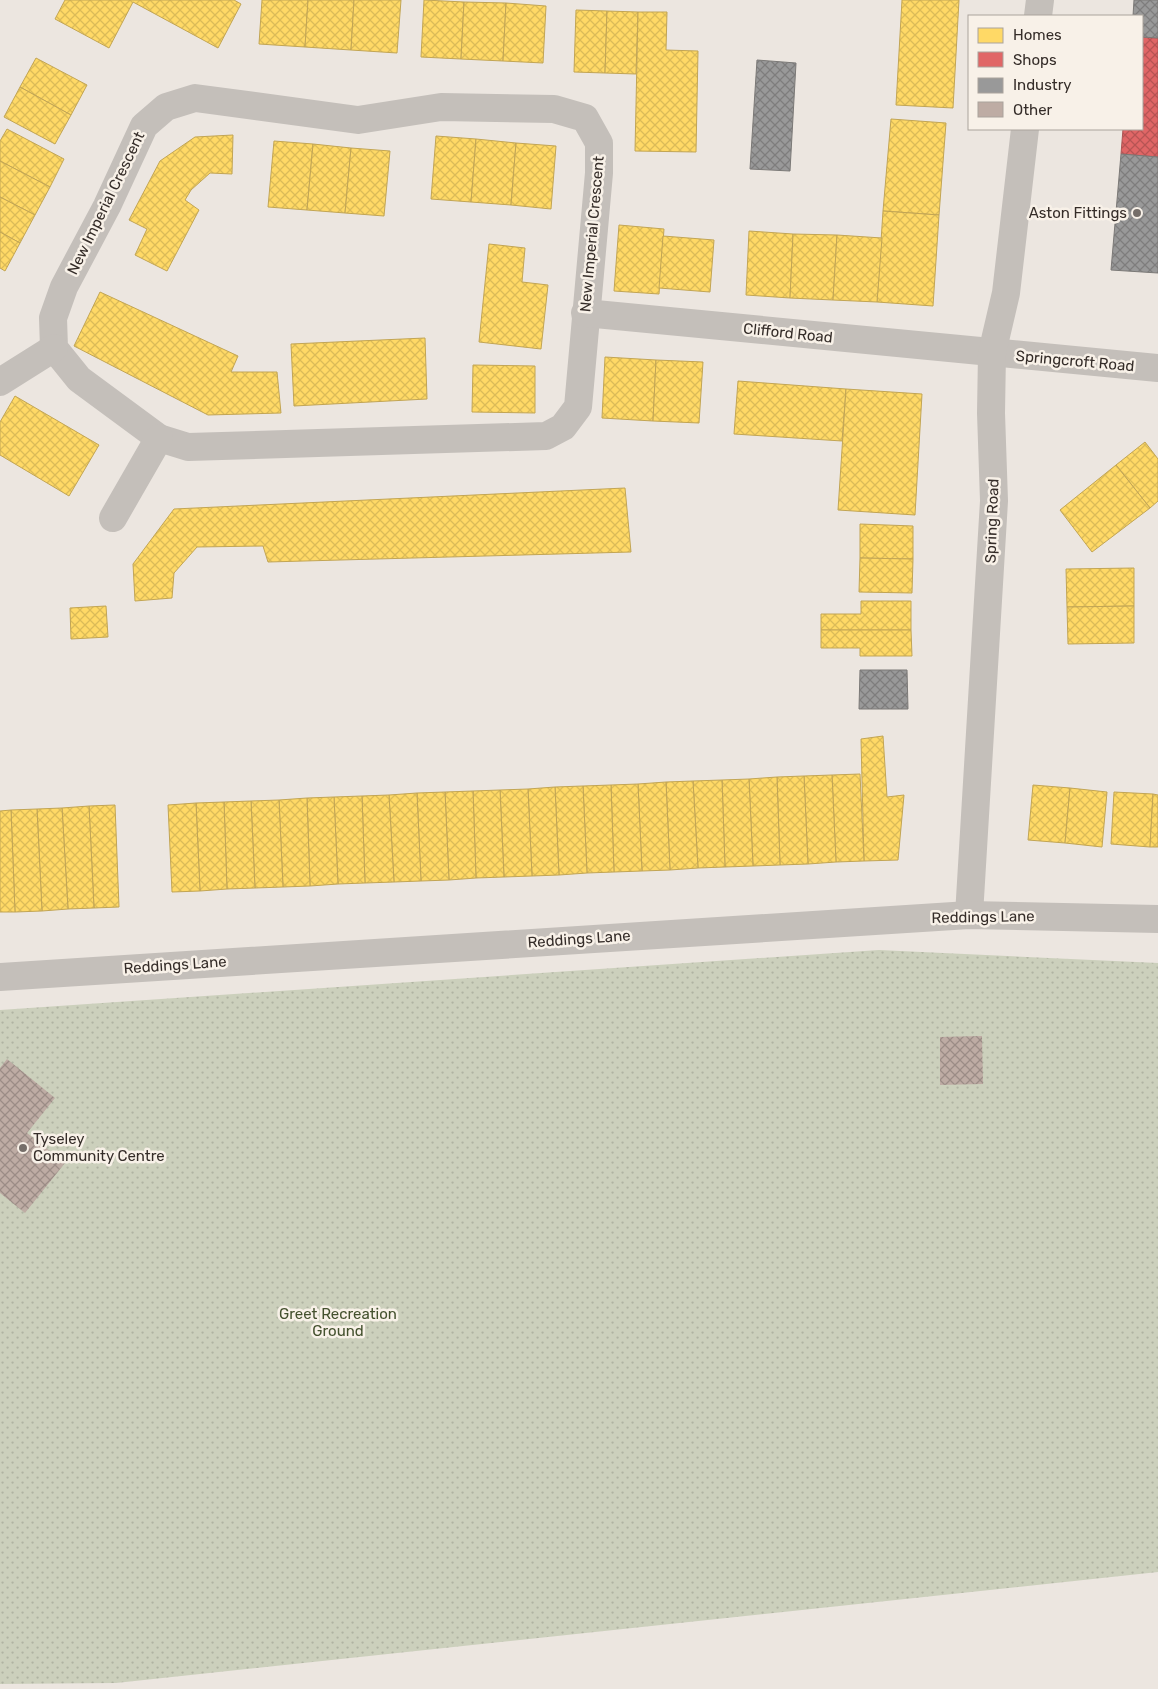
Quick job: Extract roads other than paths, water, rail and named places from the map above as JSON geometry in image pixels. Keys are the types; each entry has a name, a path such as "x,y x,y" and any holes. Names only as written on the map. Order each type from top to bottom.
{"street":[{"path":"1038,15 1040,0"},
{"name":"New Imperial Crescent","path":"195,98 358,120 441,107 554,110 586,118 599,143 599,173 585,313 578,406 563,426 546,436 188,447 159,438 79,380 54,348 53,318 64,287 107,206 144,126 166,107 195,98"},
{"name":"Spring Road","path":"969,915 994,501 991,413 992,353 1006,293 1025,130"},
{"name":"Clifford Road","path":"585,313 992,353"},
{"path":"0,382 54,348"},
{"name":"Springcroft Road","path":"992,353 1158,368"},
{"path":"112,518 159,438"},
{"name":"Reddings Lane","path":"0,977 969,915 1158,919"}],"place":[{"name":"Aston Fittings","path":"1137,213"},
{"name":"Tyseley Community Centre","path":"23,1148"}],"park label":[{"name":"Greet Recreation Ground","path":"338,1322"}]}
